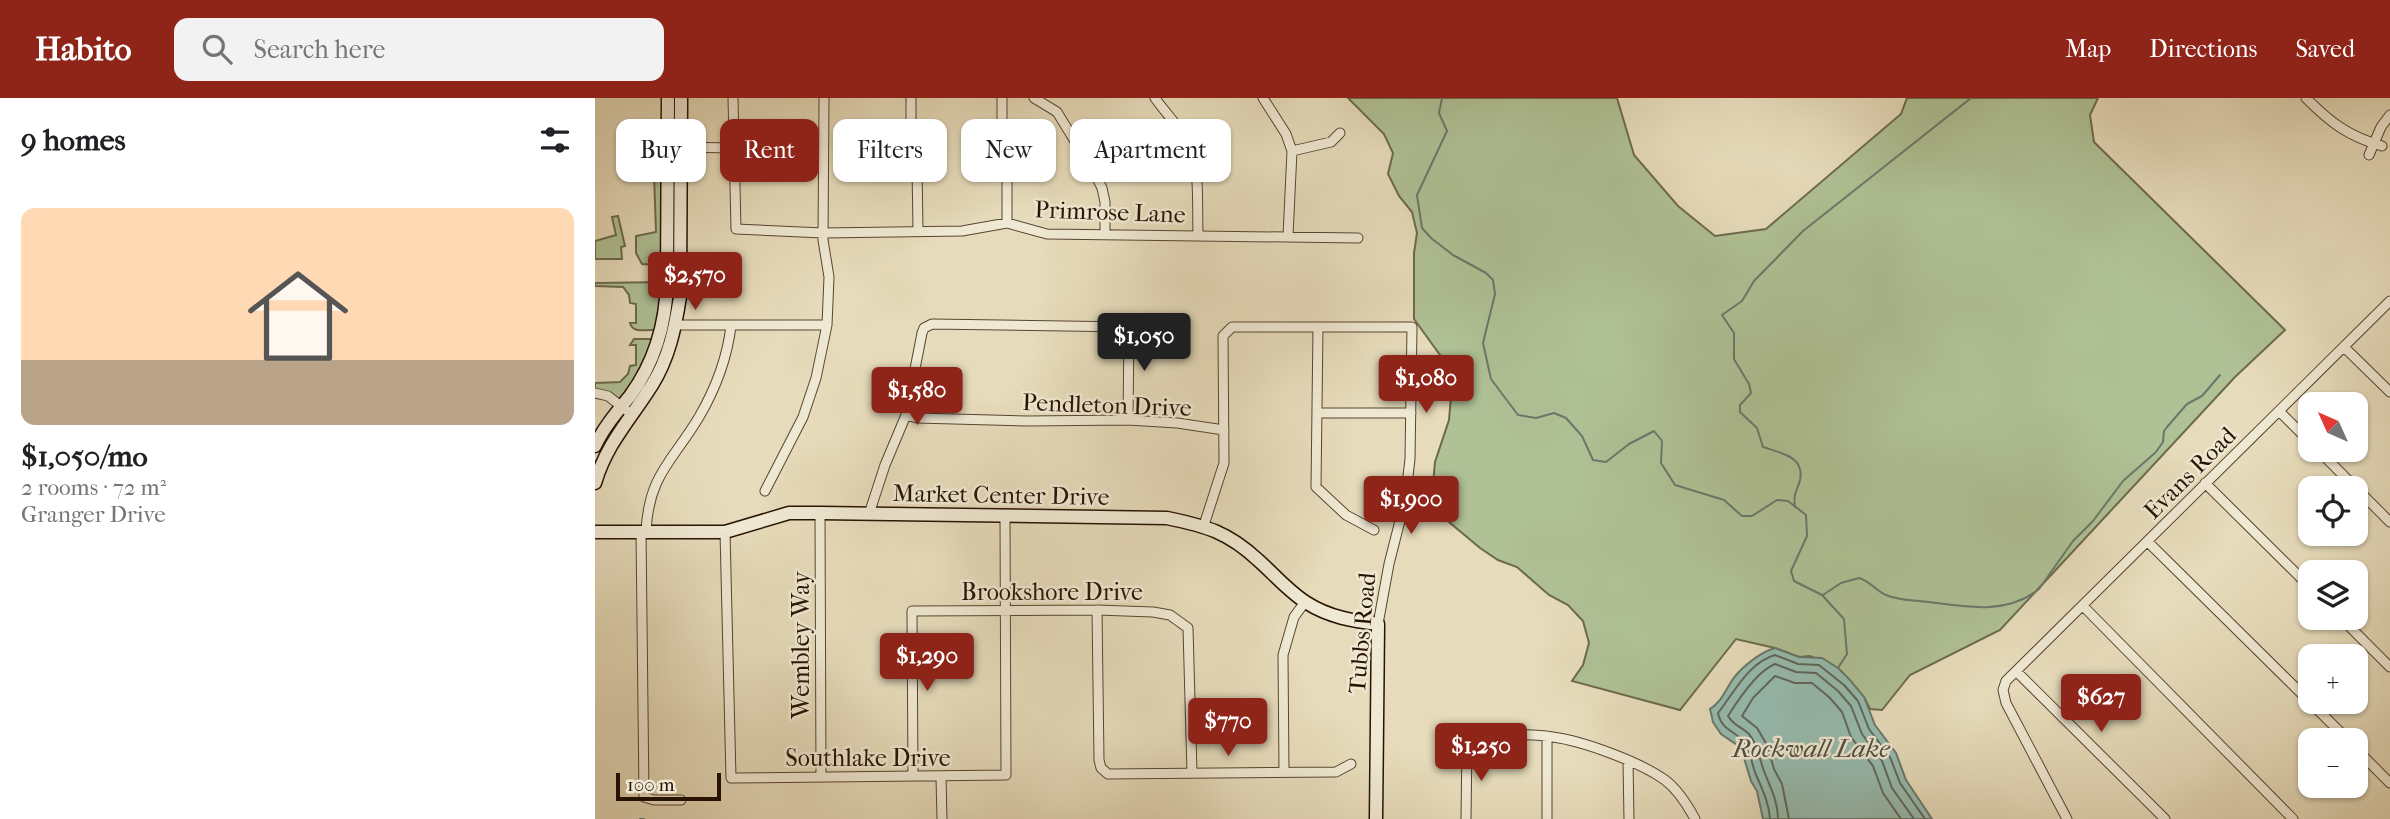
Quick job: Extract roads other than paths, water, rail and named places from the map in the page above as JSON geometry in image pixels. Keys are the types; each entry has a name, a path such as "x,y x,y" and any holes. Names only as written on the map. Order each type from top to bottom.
{"street":[{"path":"668,98 671,119"},
{"path":"678,119 681,98"},
{"path":"733,98 733,119"},
{"path":"765,491 803,417 816,378 827,325 829,277 823,233 824,98"},
{"path":"911,98 911,123 918,166 918,231"},
{"path":"1002,98 1007,161 1007,223"},
{"path":"1034,98 1057,112 1098,181 1105,202 1105,233"},
{"path":"1155,98 1192,152 1198,234"},
{"path":"1263,98 1286,134 1292,151 1288,236"},
{"path":"2307,98 2335,125 2378,145"},
{"path":"2369,155 2378,145 2381,127 2390,115"},
{"path":"1292,151 1331,142 1340,133"},
{"path":"595,483 602,461 653,355 667,307 673,182"},
{"path":"595,446 653,383 676,325 680,298 676,182"},
{"name":"Primrose Lane","path":"734,182 736,229 823,233 962,231 1007,223 1047,234 1358,238"},
{"name":"Evans Road","path":"2017,671 2390,301"},
{"path":"869,514 885,465 906,415 924,328 932,324 1129,327 1128,419"},
{"path":"676,325 827,325"},
{"path":"681,800 654,800 644,797 643,531 653,485 698,420 721,373 731,326"},
{"path":"1204,526 1224,463 1223,336 1232,327 1318,327 1316,486 1346,514 1374,530"},
{"name":"Tubbs Road","path":"1318,327 1412,327 1410,458 1405,501 1389,564 1378,624 1376,819"},
{"path":"2344,347 2390,392"},
{"path":"595,393 608,396 626,410"},
{"path":"2279,411 2298,430"},
{"path":"1317,413 1411,413"},
{"name":"Pendleton Drive","path":"906,415 917,418 1027,421 1128,419 1224,430"},
{"path":"2330,462 2390,522"},
{"path":"2205,483 2298,575"},
{"name":"Market Center Drive","path":"595,532 725,532 782,515 820,513 1167,519 1204,526 1230,539 1255,557 1305,602 1345,620 1378,624"},
{"name":"Wembley Way","path":"820,513 821,777"},
{"path":"1005,516 1005,610"},
{"name":"Southlake Drive","path":"725,532 731,778 1006,775 1005,610"},
{"path":"2148,542 2298,690"},
{"path":"1284,772 1283,655 1294,617 1305,602"},
{"path":"2083,606 2293,819"},
{"path":"1097,610 1099,760 1101,768 1108,774 1336,772 1351,764"},
{"name":"Brookshore Drive","path":"913,776 912,611 1097,610 1170,615 1188,628 1192,773"},
{"path":"2353,630 2390,667"},
{"path":"2067,819 2004,698 2004,685 2017,671 2165,819"},
{"path":"2322,714 2336,728"},
{"path":"1467,819 1467,743 1482,733 1547,737 1589,746 1665,780 1695,819"},
{"path":"1547,737 1547,819"},
{"path":"2368,761 2390,783"},
{"path":"1628,762 1629,819"},
{"path":"941,777 942,819"}],"water":[{"name":"Rockwall Lake","path":"1775,648 1799,657 1822,658 1850,680 1864,697 1875,725 1896,753 1906,780 1932,819 1763,819 1757,791 1744,758 1737,745 1721,734 1713,722 1710,709 1720,700 1744,667"}],"waterway":[{"path":"1442,98 1439,113 1447,131 1417,195 1422,228 1453,255 1486,273 1493,280 1495,294 1483,343 1491,379 1518,415 1536,418 1554,413 1566,418 1582,436 1593,460 1606,462 1629,444 1654,431 1662,441 1661,463 1675,485 1724,500 1742,516 1752,516 1777,500 1788,501 1806,515 1807,536 1791,571 1794,581 1822,595 1844,619 1847,654 1838,668"},
{"path":"1795,507 1801,472 1799,466 1790,457 1763,447 1757,428 1740,412 1740,405 1751,393 1749,384 1734,359 1734,333 1722,315 1742,301 1754,281 1803,231 1971,98"},
{"path":"1823,595 1841,583 1859,578 1886,595 1957,606 2000,606 2027,597 2039,589 2073,541 2093,521 2123,481 2156,452 2163,442 2164,431 2187,404 2202,396 2220,375"}]}
